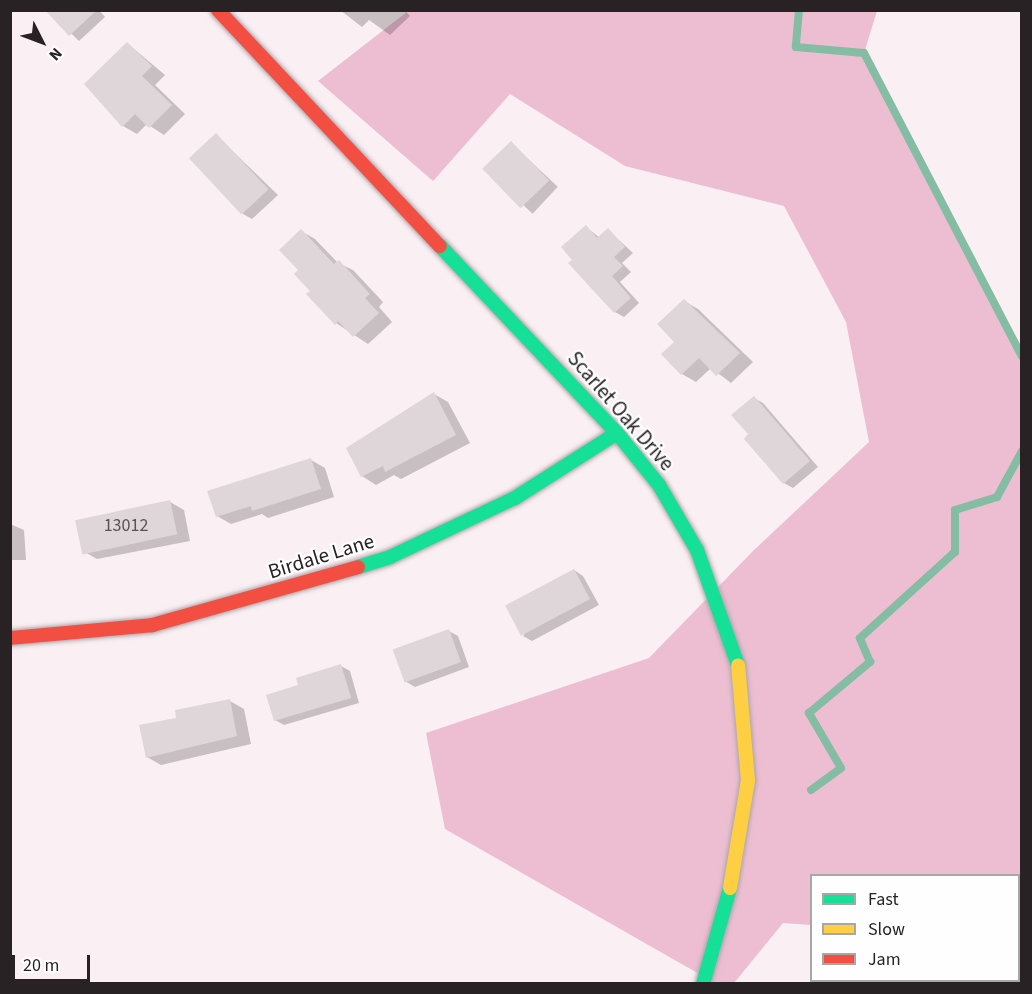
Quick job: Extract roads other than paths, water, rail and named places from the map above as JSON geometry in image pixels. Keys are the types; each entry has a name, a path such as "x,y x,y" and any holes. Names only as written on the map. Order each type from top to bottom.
{"street":[{"name":"Scarlet Oak Drive","path":"218,10 617,433 659,484 697,550 737,656 748,781 729,897 703,984"},
{"name":"Birdale Lane","path":"10,638 163,623 390,557 515,498 617,433"}],"waterway":[{"path":"799,10 796,47 864,53 1022,357"},
{"path":"811,790 841,768 809,713 870,662 860,638 955,552 955,510 997,497 1022,451"}]}
